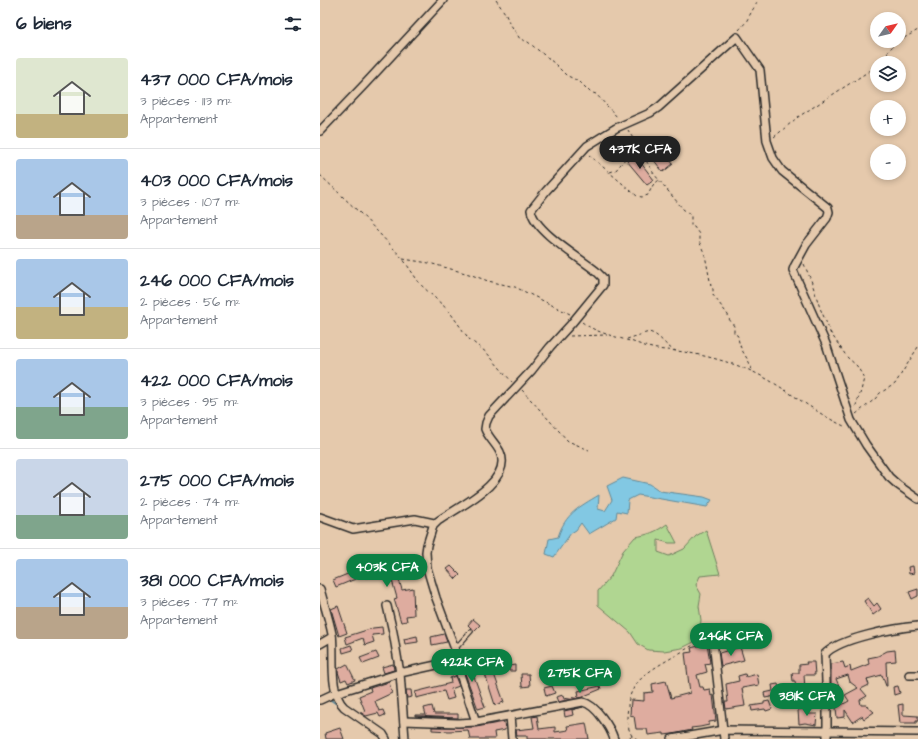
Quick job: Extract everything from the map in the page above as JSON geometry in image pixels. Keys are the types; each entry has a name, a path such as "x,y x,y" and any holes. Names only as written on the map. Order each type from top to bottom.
{"street":[{"path":"320,131 443,0"},
{"path":"476,722 455,658 455,648 434,592 427,568 426,552 434,523 481,493 490,485 502,464 500,452 486,431 485,426 489,416 532,370 543,354 576,318 604,283 603,278 596,271 544,232 531,211 546,191 582,150 591,143 624,124 650,113 659,107 737,37 760,70 767,141 773,158 782,171 828,208 827,218 809,241 793,270 826,344 851,420 866,445 889,477 918,499"},
{"path":"320,517 353,528 415,519 434,523"},
{"path":"320,592 332,637 334,676 339,702 383,734 386,739"},
{"path":"387,606 400,673 404,739"},
{"path":"827,739 824,654 832,648 866,636 900,628 918,626"},
{"path":"320,644 332,637"},
{"path":"713,641 724,739"},
{"path":"320,700 400,673 446,663 455,658"},
{"path":"909,675 918,675"},
{"path":"404,721 458,723 476,722 583,702 592,706 605,721 614,739"},
{"path":"510,716 512,739"},
{"path":"672,739 724,730 918,732"}],"lane":[{"path":"455,648 471,631"}],"path":[{"path":"496,0 505,13 508,22 520,39 528,42 566,75 580,82 590,92 596,94 624,124 654,174 683,209 691,214 691,226 694,227 699,234 699,241 705,255 713,294 734,326 734,333 738,336 738,344 752,366 752,372"},
{"path":"737,37 738,31 746,22 758,0"},
{"path":"906,37 918,30"},
{"path":"885,56 891,48"},
{"path":"767,141 798,117 870,71"},
{"path":"582,150 637,196 642,197 648,195 653,185 659,180"},
{"path":"609,172 616,170 625,158"},
{"path":"320,175 361,214 403,259 420,284 449,311 469,339 487,353 511,381 517,385 568,441 589,450"},
{"path":"800,256 811,280 830,332 847,357 857,366 864,378 854,416 880,393 895,384 918,346"},
{"path":"403,259 429,263 469,274 488,282 514,287 576,318 589,327 610,335 653,348 713,358 730,363 752,372 772,383 835,422 844,426 851,420"},
{"path":"626,340 649,332 662,339 670,348 677,351"},
{"path":"826,344 831,336 830,332"},
{"path":"556,340 572,336 610,335"},
{"path":"637,739 632,736 628,729 627,713 630,696 638,682 655,668 691,646 702,642 713,641"},
{"path":"624,739 632,736"}],"green space":[{"path":"667,524 677,543 669,543 658,540 658,552 669,556 684,549 696,536 706,530 720,574 700,576 696,585 701,594 699,606 701,620 700,630 694,642 682,648 664,651 648,650 638,644 630,632 598,605 598,591 611,576 623,551 635,537 651,533"}],"water":[{"path":"623,478 650,484 660,491 704,497 712,500 707,507 638,495 628,500 627,513 617,511 616,518 589,534 581,523 576,530 571,533 554,557 546,554 549,539 558,537 565,522 579,507 599,495 598,509 605,511 612,500 607,486"}],"building":[{"path":"640,139 649,144 655,140 673,164 663,172 643,146"},
{"path":"634,154 654,180 647,185 627,161"},
{"path":"394,561 402,590 413,588 414,615 406,616 407,621 401,622 394,599 397,598 389,570 373,574 366,578 365,575 336,587 333,580 350,573 351,575 380,565 381,567"},
{"path":"451,566 460,575 456,579 447,569"},
{"path":"913,566 914,573 909,574 908,567"},
{"path":"918,589 918,596 912,599 909,592"},
{"path":"868,598 874,606 877,603 881,609 873,615 864,601"},
{"path":"338,606 347,633 339,636 331,609"},
{"path":"473,619 480,625 474,631 468,625"},
{"path":"382,627 383,634 372,635 374,642 365,645 363,638 347,644 345,637 373,628"},
{"path":"444,634 447,642 432,645 431,637"},
{"path":"417,636 418,642 405,644 404,639"},
{"path":"702,643 707,643 710,663 705,664 707,672 697,675 700,687 703,687 704,690 710,689 711,696 713,695 716,721 709,722 709,725 691,728 692,730 664,735 664,733 648,735 647,729 636,729 634,716 630,715 631,700 644,701 644,693 653,692 652,684 666,681 671,698 690,693 685,653 692,652 691,648 702,645"},
{"path":"351,645 353,650 343,653 342,648"},
{"path":"740,647 744,660 721,666 719,653"},
{"path":"895,650 896,661 886,662 887,686 882,675 867,679 869,685 861,689 867,696 860,700 861,705 866,705 874,712 864,719 862,716 853,722 845,710 845,717 837,718 836,708 849,701 845,695 858,688 850,682 848,675 836,679 841,690 835,694 833,691 831,692 831,664 843,662 845,668 850,666 851,671 869,664 868,658 878,656 887,651"},
{"path":"376,652 379,658 363,664 360,658"},
{"path":"467,657 485,707 478,709 460,660"},
{"path":"504,662 506,669 494,674 504,702 495,705 482,668"},
{"path":"806,662 814,662 815,675 804,675 805,689 796,691 792,673 799,673 799,665 807,664"},
{"path":"347,664 355,680 348,683 346,679 341,681 338,672 338,669"},
{"path":"393,664 394,670 384,673 382,667"},
{"path":"515,665 515,671 509,671 509,666"},
{"path":"594,666 598,667 599,672 584,674 575,678 572,671"},
{"path":"560,667 564,678 556,680 552,670"},
{"path":"521,674 529,674 530,686 522,687"},
{"path":"745,674 746,677 757,674 759,685 742,688 745,706 726,709 725,702 728,702 726,684 739,681 738,676"},
{"path":"455,676 459,686 451,689 454,698 447,700 444,691 416,698 415,692 451,683 450,678"},
{"path":"389,682 392,693 375,701 379,711 383,710 385,715 380,717 378,713 366,716 360,712 365,711 359,696 371,691 370,688"},
{"path":"778,684 781,695 765,698 764,693 773,691 772,685"},
{"path":"552,686 555,693 546,696 544,688"},
{"path":"600,686 601,689 584,697 558,702 556,697 563,695 564,699 579,696 578,691"},
{"path":"898,686 900,693 894,695 893,687"},
{"path":"406,690 411,690 412,697 407,698"},
{"path":"786,691 787,701 782,702 781,692"},
{"path":"769,701 772,709 766,711 765,709 752,711 751,706 764,704 764,702"},
{"path":"903,704 903,715 918,716 918,721 916,721 916,723 900,723 898,705"},
{"path":"432,706 434,714 458,714 458,718 415,716 426,715 424,708"},
{"path":"583,707 572,710 573,715 565,717 564,711"},
{"path":"805,708 807,714 817,714 816,725 805,723 799,724 798,710"},
{"path":"537,716 539,729 555,727 555,732 568,730 567,726 586,723 589,739 527,739 527,736 517,736 516,730 534,728 532,717"},
{"path":"504,722 505,730 494,732 495,739 470,739 468,730 432,730 432,727 476,727"},
{"path":"340,728 344,739 326,739 325,733"}],"waterway":[{"path":"328,698 341,707"}]}
